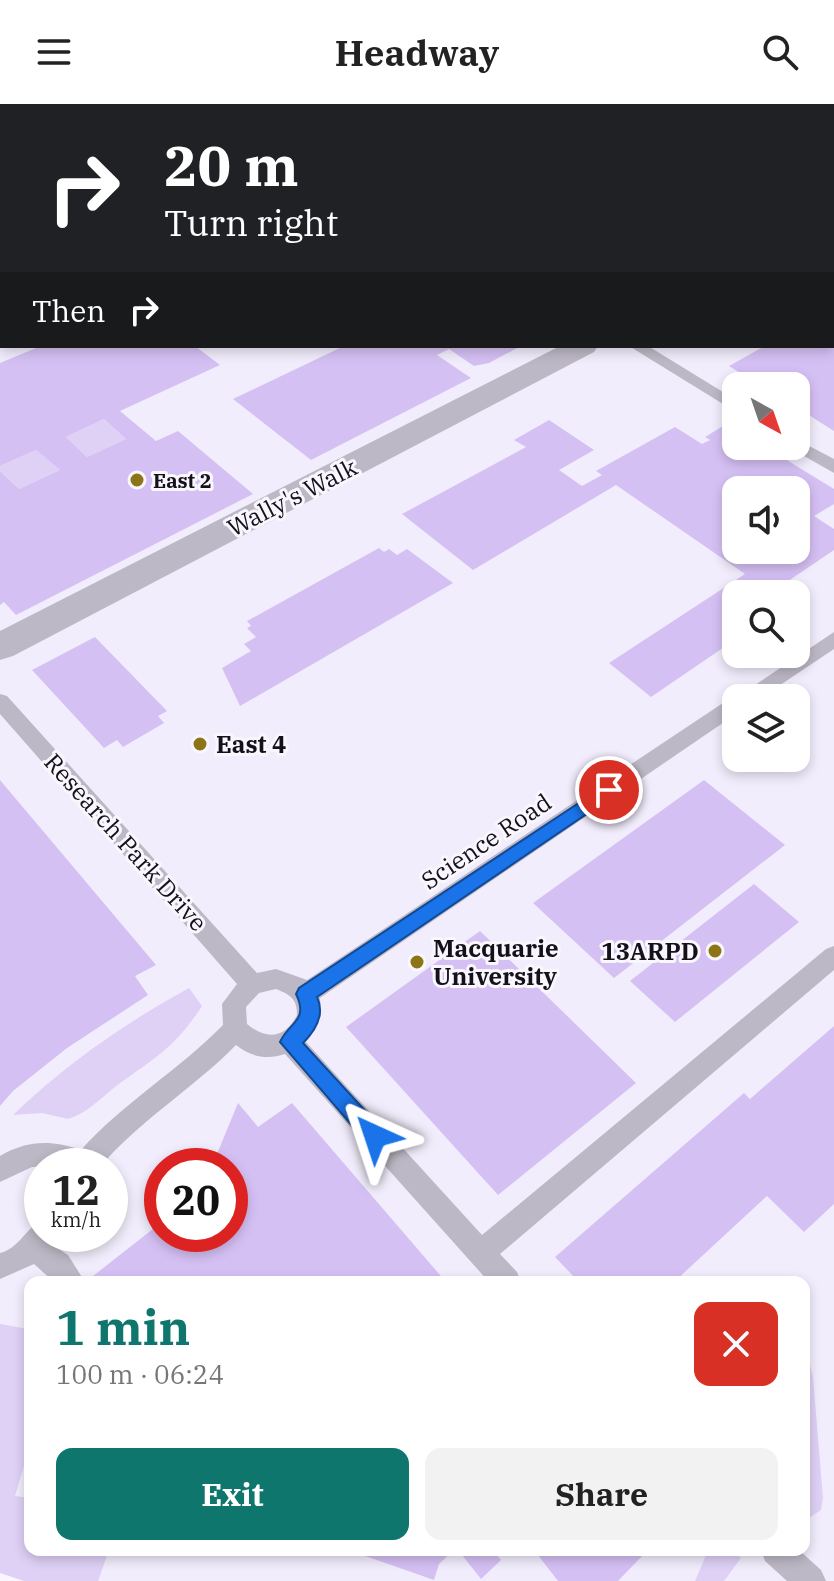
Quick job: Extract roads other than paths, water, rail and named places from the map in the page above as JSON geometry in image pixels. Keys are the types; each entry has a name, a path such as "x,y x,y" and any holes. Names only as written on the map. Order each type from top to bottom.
{"street":[{"name":"Wally's Walk","path":"0,647 579,348"}],"lane":[{"path":"640,348 722,398"},
{"path":"810,452 834,467"},
{"path":"767,684 834,639"},
{"name":"Research Park Drive","path":"1,705 252,984"},
{"name":"Science Road","path":"306,994 722,713"},
{"path":"481,1253 834,956"},
{"path":"264,980 288,980 306,994 310,1004 307,1025 290,1042 265,1047 242,1037 235,1029 234,1004 252,984 264,980"},
{"path":"100,1148 202,1063 235,1029"},
{"path":"290,1042 502,1276"},
{"path":"0,1170 24,1156"},
{"path":"0,1266 10,1264 25,1252"},
{"path":"48,1252 67,1276"},
{"path":"783,1556 810,1581"}],"place":[{"name":"East 2","path":"137,480"},
{"name":"East 4","path":"200,744"},
{"name":"13ARPD","path":"715,951"},
{"name":"Macquarie University","path":"417,962"}]}
